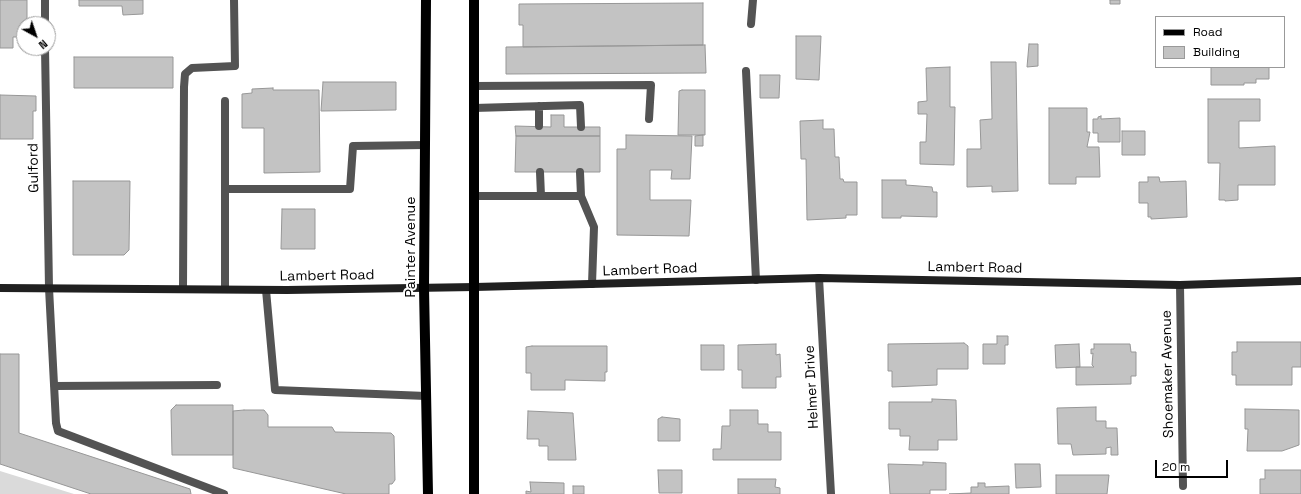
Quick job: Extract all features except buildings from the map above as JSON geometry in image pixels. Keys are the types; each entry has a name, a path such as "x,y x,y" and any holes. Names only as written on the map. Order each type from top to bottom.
{"main road":[{"name":"Painter Avenue","path":"426,0 424,288 428,494"},
{"path":"474,0 474,494"},
{"name":"Lambert Road","path":"0,288 266,290 475,287 819,278 1180,286 1301,281"}],"street":[{"path":"45,0 45,16"},
{"path":"183,289 185,74 192,68 235,66 234,0"},
{"path":"751,24 753,0"},
{"name":"Gulford","path":"45,56 49,288 56,423 58,431 224,494"},
{"path":"746,71 756,280"},
{"path":"474,86 651,85 649,119"},
{"path":"225,101 225,290"},
{"path":"474,108 580,105 581,127"},
{"path":"539,106 539,126"},
{"path":"225,189 350,189 353,146 425,144"},
{"path":"540,172 541,196"},
{"path":"580,172 581,196 594,227 592,284"},
{"path":"474,196 581,196"},
{"name":"Helmer Drive","path":"819,278 831,494"},
{"name":"Shoemaker Avenue","path":"1180,286 1183,486"},
{"path":"266,290 275,390 426,396"},
{"path":"54,386 217,385"}],"shaded area":[{"path":"0,471 74,494 0,494"}]}
